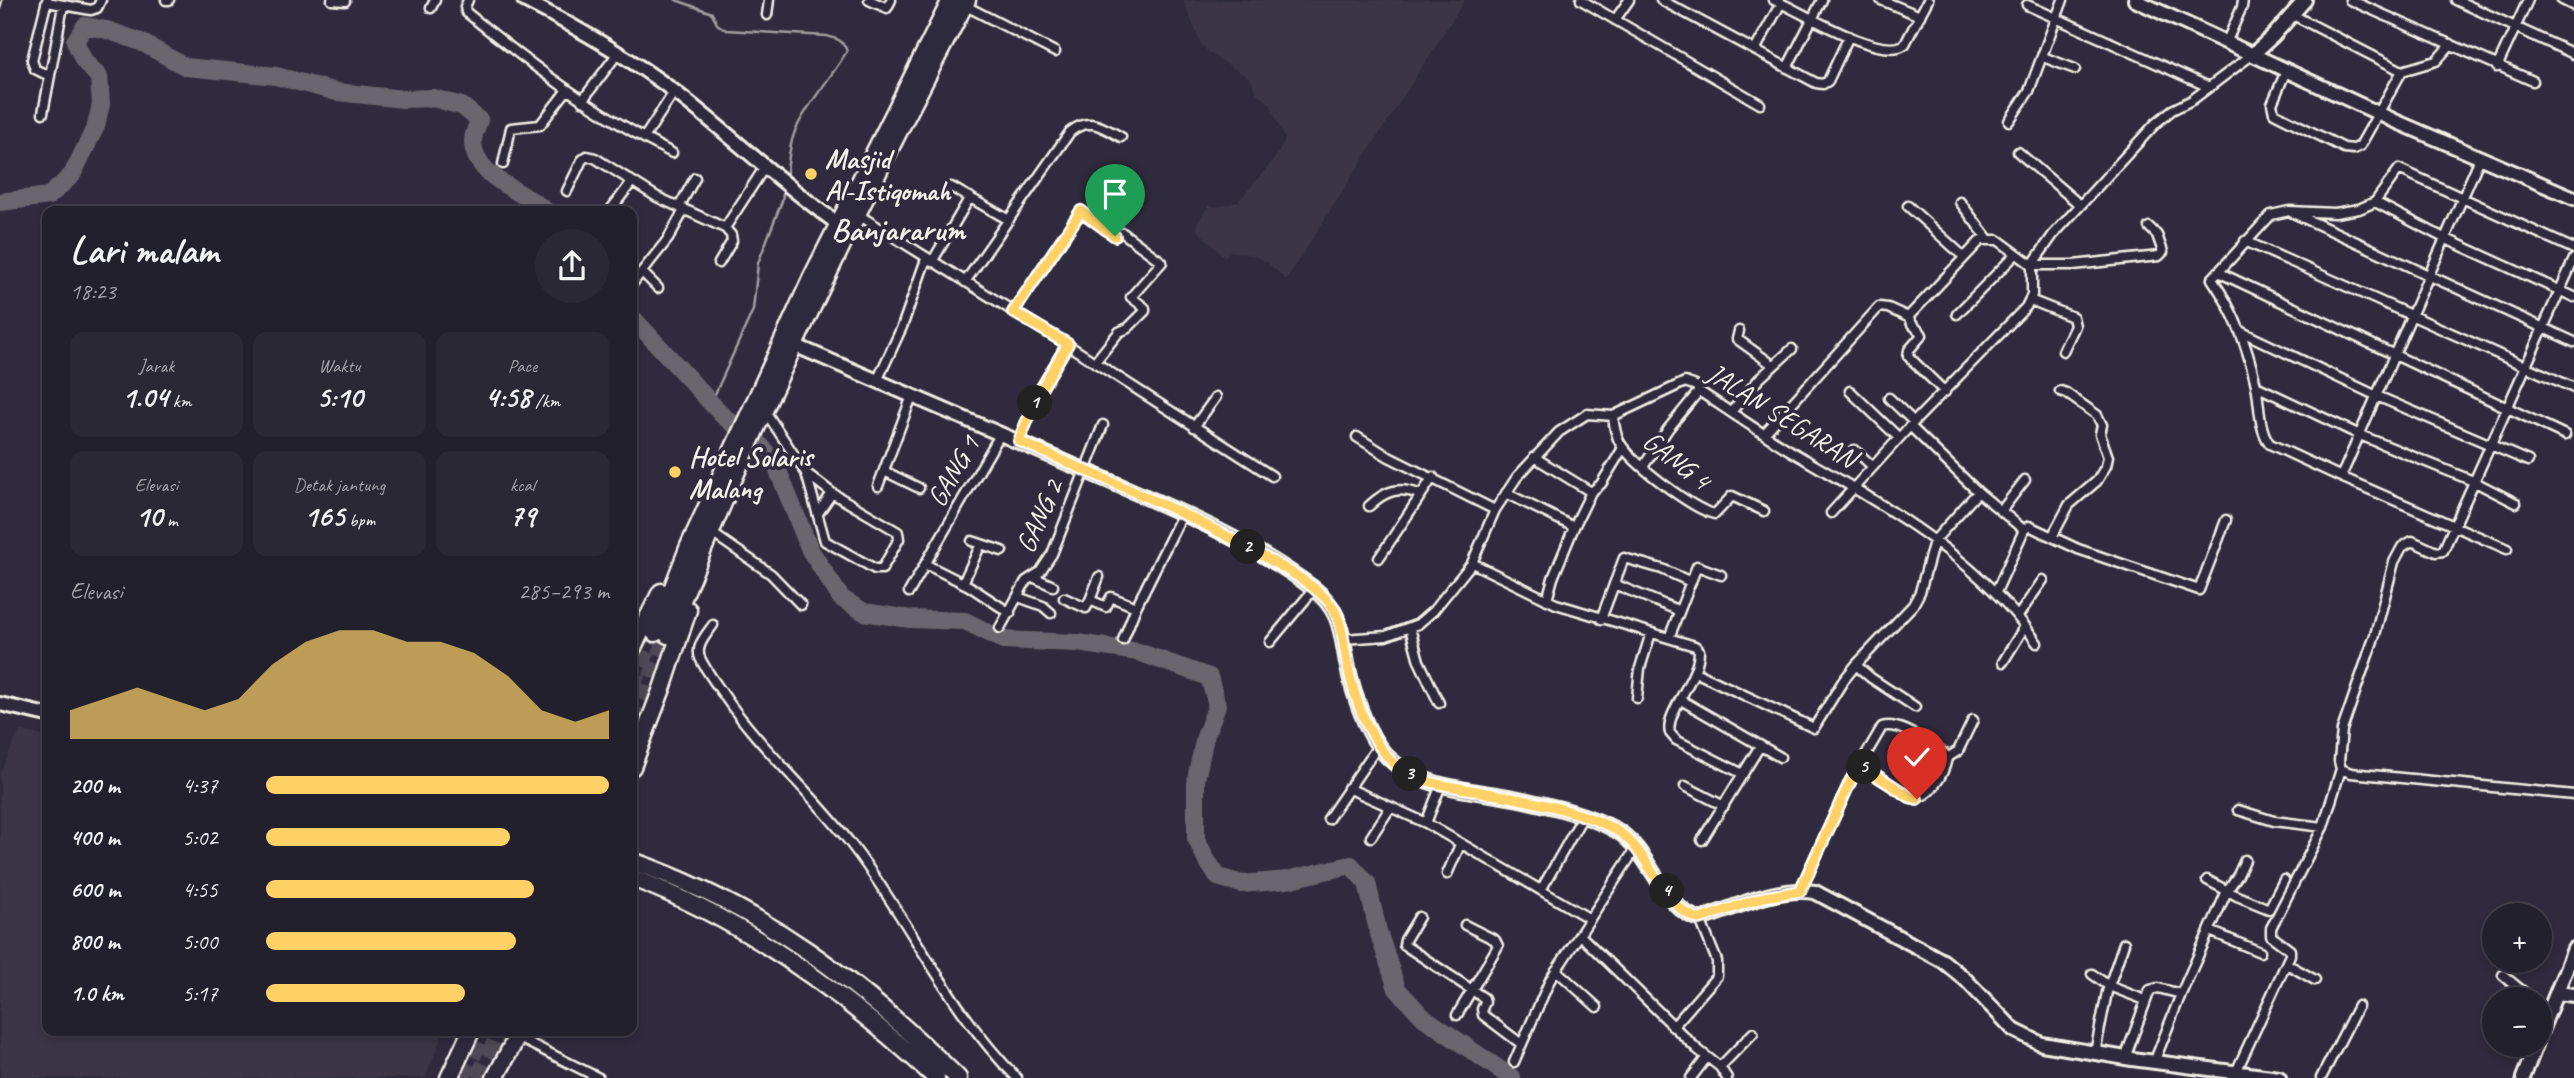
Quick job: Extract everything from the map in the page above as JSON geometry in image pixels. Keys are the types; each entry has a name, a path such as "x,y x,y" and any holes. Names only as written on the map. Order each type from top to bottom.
{"highway":[{"path":"661,634 737,454 794,345 961,2"},
{"path":"756,416 837,223 961,2"},
{"path":"637,639 663,590 685,575 709,531 737,454"},
{"path":"637,754 689,607 685,575"},
{"path":"637,865 724,898 804,946 896,1019 958,1078"},
{"path":"637,866 694,905 746,933 855,1007 936,1078"},
{"path":"637,892 681,907 739,936 811,984 859,1022 900,1044"},
{"path":"449,1078 469,1036"},
{"path":"495,1078 518,1036"}],"street":[{"path":"50,76 39,72 33,65 33,54 47,1 93,10 101,0"},
{"path":"332,0 345,1"},
{"path":"468,0 465,7 467,12 567,90 672,153"},
{"path":"524,0 618,53 674,92 776,178 837,223"},
{"path":"766,15 769,0"},
{"path":"869,0 887,8 891,0"},
{"path":"1581,0 1760,104"},
{"path":"1615,20 1629,0"},
{"path":"1661,0 1816,83 1823,84 1828,81 1849,36"},
{"path":"1787,68 1822,0"},
{"path":"1881,0 1920,16"},
{"path":"1755,50 1778,1 1879,48 1898,48 1905,44 1928,0"},
{"path":"2009,121 2029,91 2063,0"},
{"path":"2135,0 2286,71 2574,198"},
{"path":"2227,41 2243,0"},
{"path":"2063,351 2075,326 2073,317 2030,300 2032,265 2045,245 2164,116 2192,100 2253,54 2294,15 2305,0"},
{"path":"2350,0 2533,81"},
{"path":"2456,0 2574,54"},
{"path":"2497,67 2528,0"},
{"path":"2562,0 2574,6"},
{"path":"961,2 1055,52"},
{"path":"2027,5 2209,87"},
{"path":"43,113 63,6"},
{"path":"2294,15 2402,71 2436,61 2451,44"},
{"path":"582,101 618,53"},
{"path":"2043,57 2075,69"},
{"path":"2286,71 2272,104 2273,111 2351,150 2360,146 2382,114 2402,71"},
{"path":"503,164 511,128 540,125 567,90"},
{"path":"645,138 674,92"},
{"path":"965,282 1065,138 1076,127 1090,122 1121,137"},
{"path":"2018,152 2080,205"},
{"path":"567,191 582,160 587,156 595,158 631,183 725,228 732,241 719,264"},
{"path":"2341,477 2480,158"},
{"path":"725,228 764,168"},
{"path":"2507,549 2270,444 2263,427 2242,331 2212,279 2272,215 2289,211 2335,213 2359,209 2375,202 2399,169 2574,249"},
{"path":"637,278 668,239 695,178"},
{"path":"614,206 631,183"},
{"path":"950,187 1009,220"},
{"path":"877,381 929,260 970,197"},
{"path":"1959,202 1988,239"},
{"path":"2375,202 2444,238 2574,297"},
{"path":"1908,206 1964,257"},
{"path":"1013,312 1083,208 1114,235 1123,233 1162,262 1131,297 1145,308 1145,311 1128,328 1119,332 1095,362"},
{"path":"2289,211 2574,342"},
{"path":"856,214 1068,344 1272,476"},
{"path":"1908,317 1981,240 1998,240 2032,265 2073,265 2156,257 2163,254 2163,245 2149,227"},
{"path":"2245,241 2574,388"},
{"path":"1957,314 2016,254"},
{"path":"2236,1072 2287,964 2290,950 2271,936 2271,928 2323,827 2341,769 2339,761 2342,730 2375,635 2397,554 2412,541 2442,552 2574,259"},
{"path":"642,272 658,288"},
{"path":"2218,272 2565,435"},
{"name":"JALAN SEGARAN","path":"1343,639 1386,636 1410,628 1433,611 1472,563 1495,510 1506,493 1534,457 1559,432 1583,415 1591,413 1613,416 1682,382 1694,385 1764,435 1854,486 2030,300"},
{"path":"1764,435 1875,309 1884,307 1908,317 1922,334 1909,350 1909,358 1945,392"},
{"path":"1740,331 1737,339 1773,365"},
{"path":"2242,331 2377,396 2528,461"},
{"path":"1019,441 1038,394 1068,344"},
{"path":"794,345 1183,513 1262,555 1314,589 1332,607 1343,639 1357,698 1378,746 1398,767 1441,785 1520,800 1583,816 1616,830 1636,848 1677,905 1690,917 1700,919 1713,916 1777,893 1815,892 1943,961 2021,1034 2059,1048 2155,1060 2186,1072 2236,1072 2279,1078"},
{"path":"1731,412 1773,365 1792,349"},
{"path":"2256,386 2360,435 2473,481 2516,503"},
{"path":"1643,467 1668,429 1699,391"},
{"path":"1850,391 1899,438"},
{"path":"2052,537 2069,505 2097,481 2106,467 2108,457 2101,437 2102,425 2097,415 2060,391"},
{"path":"878,486 912,397"},
{"path":"1194,427 1216,397"},
{"path":"1889,398 1979,492 2024,530"},
{"path":"756,416 806,473 832,494 898,532 899,539 881,570 829,545 822,535 819,512 806,473"},
{"name":"GANG 4","path":"1613,416 1617,436 1623,448 1679,496 1706,512 1715,514 1732,496 1764,511"},
{"name":"GANG 2","path":"1000,628 1026,581 1040,572 1052,554 1102,425"},
{"name":"GANG 1","path":"909,592 1001,433"},
{"path":"1357,437 1389,457 1495,510"},
{"path":"1547,600 1553,578 1591,492 1601,484 1623,448"},
{"path":"1855,450 1872,466"},
{"path":"1534,457 1591,492"},
{"path":"884,471 919,488"},
{"path":"1379,558 1433,477"},
{"path":"2001,511 2025,480"},
{"path":"1831,513 1854,486 1934,541 1996,592 2038,643"},
{"path":"1369,506 1391,490 1409,490 1421,495"},
{"path":"1695,672 1814,728 1843,681 1913,605 1920,592 1934,541 1979,492"},
{"path":"1506,493 1574,527"},
{"path":"819,512 832,494"},
{"path":"1123,640 1136,607 1183,513"},
{"path":"1996,592 2028,526 2117,563 2199,590 2226,520"},
{"path":"709,531 771,574 801,605"},
{"path":"972,541 1002,551"},
{"path":"963,583 981,544"},
{"path":"1601,619 1626,558 1691,582"},
{"path":"1472,563 1547,600 1601,619 1695,646 1699,650 1695,672 1669,721 1670,733 1676,740 1743,774"},
{"path":"925,564 963,583 1010,613"},
{"path":"1669,638 1698,565 1721,575"},
{"path":"1033,577 1053,586"},
{"path":"1064,598 1086,608 1099,577"},
{"path":"2018,616 2043,580"},
{"path":"1614,584 1675,609"},
{"path":"1270,642 1314,589"},
{"path":"1018,597 1043,606 1051,613"},
{"path":"1090,600 1105,607 1109,598 1114,597 1136,607"},
{"path":"713,625 698,654 706,670 752,734 853,846 967,1019 986,1045 1017,1078"},
{"path":"2003,662 2025,626"},
{"path":"1410,628 1419,661 1439,703"},
{"path":"1637,698 1640,668 1651,633"},
{"path":"1856,665 1915,707"},
{"path":"1681,700 1780,757"},
{"path":"0,704 42,714"},
{"path":"1860,765 1917,799 1928,794 1942,772 1947,758 1958,751 1973,720"},
{"path":"1800,891 1853,777 1879,729 1889,725 1900,729 1942,752 1947,758"},
{"path":"1328,819 1378,746"},
{"path":"1702,840 1760,746"},
{"path":"2341,769 2369,776 2574,796"},
{"path":"1426,824 1441,785"},
{"path":"1685,786 1724,806"},
{"path":"1348,788 1426,824 1591,919"},
{"path":"1371,837 1390,808"},
{"path":"2238,810 2274,821 2323,827"},
{"path":"1541,890 1583,816"},
{"path":"1447,874 1460,845"},
{"path":"1514,1062 1520,1043 1556,971 1636,848"},
{"path":"2155,1060 2227,891 2245,860"},
{"path":"2207,880 2269,909 2284,880"},
{"path":"1419,917 1404,945 1484,998 1483,1015 1520,1043"},
{"path":"1673,1027 1717,976 1717,961 1700,919"},
{"path":"1457,1015 1498,946 1495,940 1465,925"},
{"path":"2210,931 2260,952"},
{"path":"1580,935 1673,1027 1720,1067 1727,1078"},
{"path":"2095,1054 2109,986 2124,943"},
{"path":"2552,999 2557,993 2574,949"},
{"path":"2287,964 2315,980"},
{"path":"1556,971 1597,1007"},
{"path":"2092,974 2109,986 2145,1000"},
{"path":"2503,975 2518,987"},
{"path":"2124,1058 2150,990 2156,988 2181,994"},
{"path":"2557,993 2574,995"},
{"path":"2321,1078 2358,1006"},
{"path":"1720,1067 1753,1033"},
{"path":"523,1036 600,1078"},
{"path":"1690,1078 1707,1057"},
{"path":"2523,1078 2531,1057"}],"shaded area":[{"path":"1183,0 1465,0 1286,280 1267,262 1252,255 1231,251 1224,257 1197,230 1197,223 1209,205 1216,207 1238,202 1276,157 1285,140 1270,104 1256,92 1250,78 1209,53 1201,44"},
{"path":"20,730 42,736 42,1036 442,1036 425,1078 0,1078 0,773"}],"waterway":[{"path":"676,0 712,13 717,24 726,30 827,36 839,40 845,47 847,51 795,131 786,178"},
{"path":"0,202 49,196 72,175 96,126 101,104 99,77 84,61 75,41 85,26 107,30 141,42 186,67 276,76 337,92 403,99 433,98 462,106 479,120 473,141 475,154 481,165 540,206"},
{"path":"711,403 753,310 758,263 782,201 784,188"},
{"path":"637,322 722,415 761,446 775,463 810,550 841,598 864,612 910,619 965,621 1003,640 1078,643 1138,652 1209,677 1217,705 1205,737 1196,779 1196,838 1218,877 1242,884 1287,880 1351,865 1367,883 1378,931 1397,989 1423,1017 1512,1078"}],"tunnel":[{"path":"637,676 655,633"},
{"path":"637,710 668,635"},
{"path":"462,1078 483,1036"},
{"path":"477,1078 498,1036"}],"railway":[{"path":"0,9 2,0"}],"place":[{"name":"Masjid Al-Istiqomah","path":"811,174"},
{"name":"Hotel Solaris Malang","path":"675,472"}],"district":[{"name":"Banjararum","path":"898,229"}],"route":[{"path":"1115,236 1081,211 1013,312 1068,344 1038,394 1019,441 1213,528 1282,567 1326,599 1340,625 1357,698 1378,746 1398,767 1441,785 1520,800 1583,816 1616,830 1636,848 1677,905 1690,917 1700,919 1764,897 1800,891 1860,765 1917,799"}]}
